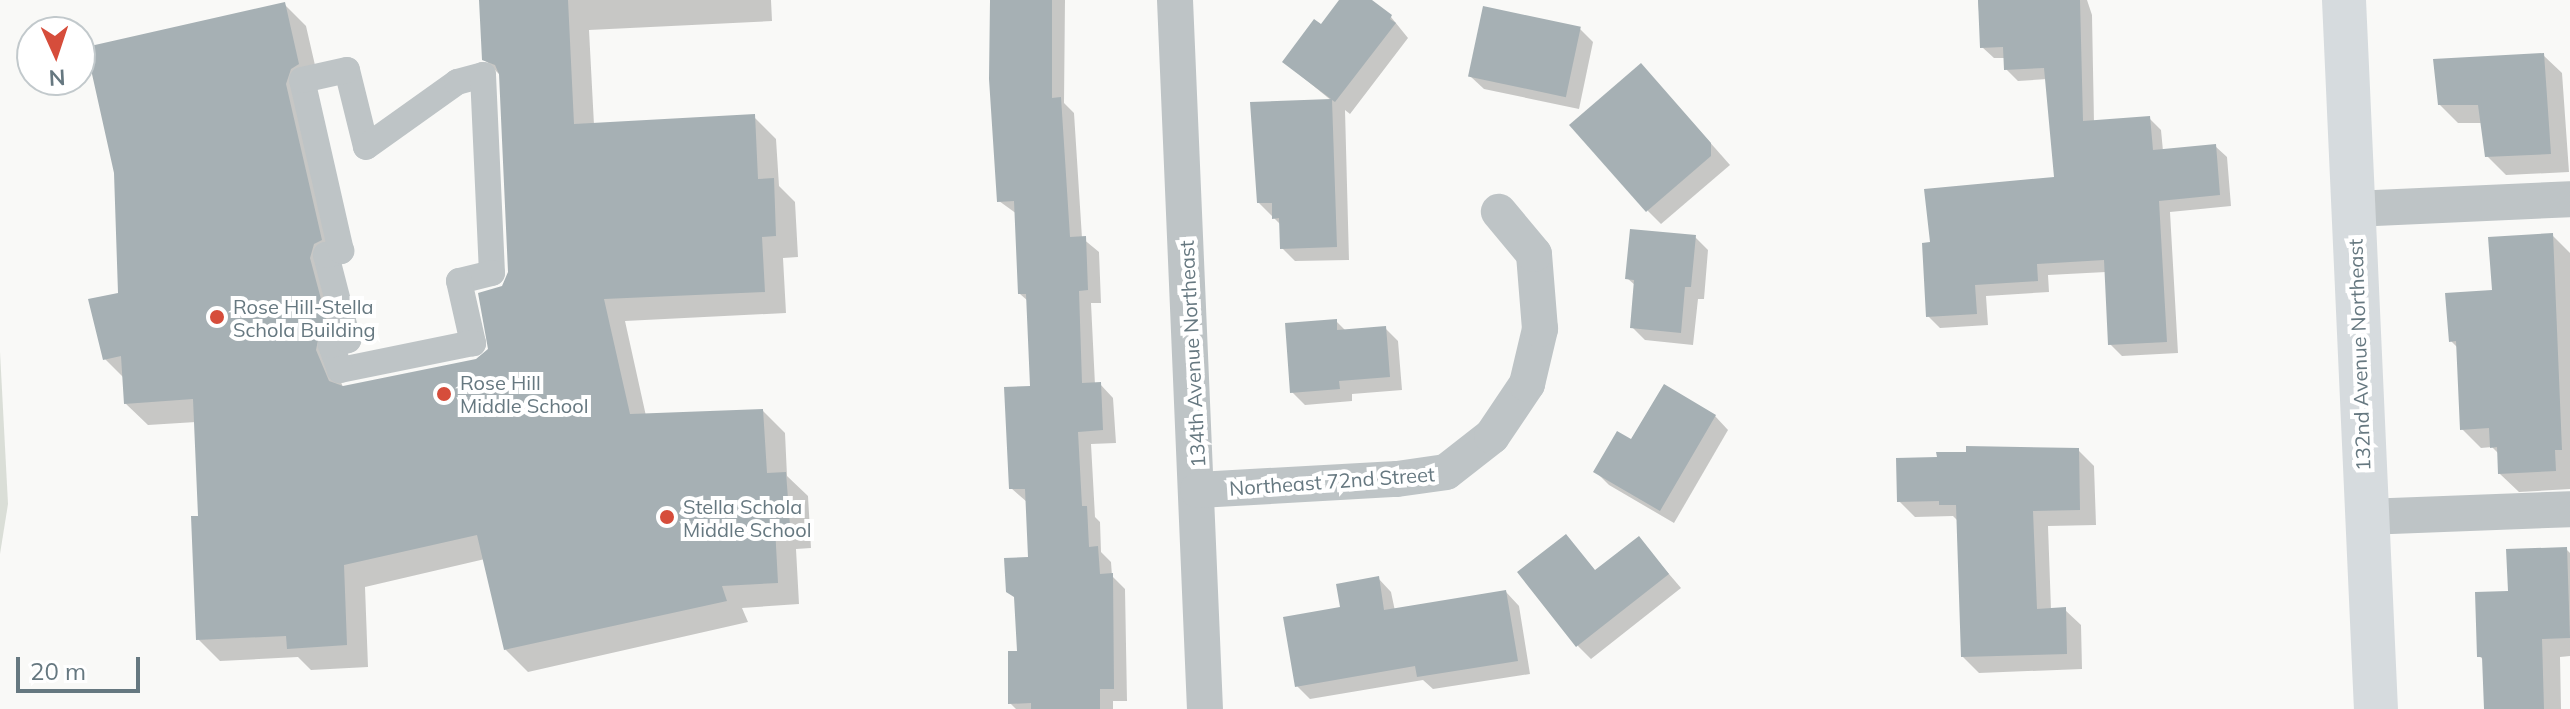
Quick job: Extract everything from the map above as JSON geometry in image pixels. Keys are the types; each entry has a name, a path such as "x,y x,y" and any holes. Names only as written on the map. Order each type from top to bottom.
{"main road":[{"name":"132nd Avenue Northeast","path":"2344,0 2376,709"}],"street":[{"name":"134th Avenue Northeast","path":"1175,0 1205,709"},
{"path":"347,70 366,147 457,82 483,75 492,273 459,281 473,343 340,370 331,345 348,340 326,255 341,251 302,80 347,70"},
{"path":"2353,209 2570,199"},
{"name":"Northeast 72nd Street","path":"1198,490 1397,479 1446,472 1492,436 1527,384 1540,329 1534,254 1499,212"},
{"path":"2365,517 2570,509"}],"shaded area":[{"path":"0,352 8,504 0,554"}],"building":[{"name":"Rose Hill-Stella Schola Building","path":"479,0 568,0 574,124 755,114 758,179 774,178 776,236 762,237 765,292 604,299 630,414 763,409 767,473 786,472 790,526 775,527 778,583 722,586 727,601 504,650 477,535 344,565 347,645 287,649 286,636 196,640 191,516 198,516 193,399 124,404 121,356 103,360 88,299 118,293 114,173 96,92 96,45 285,2 299,64 291,69 286,84 322,240 314,244 310,258 329,329 319,335 316,350 329,381 343,386 476,359 488,349 478,293 502,286 508,272 499,74 495,65 482,60"},
{"path":"990,0 1052,0 1052,98 1061,97 1070,237 1086,236 1088,290 1079,291 1082,383 1101,382 1103,430 1078,432 1082,506 1087,506 1089,547 1098,546 1100,574 1113,573 1114,689 1100,689 1100,709 1031,709 1031,703 1008,704 1008,651 1017,651 1014,597 1006,592 1004,558 1028,557 1025,489 1009,489 1004,387 1030,386 1026,294 1018,294 1014,201 997,202 989,79"},
{"path":"1339,0 1372,0 1392,15 1390,19 1396,23 1335,102 1332,100 1337,247 1280,249 1279,218 1272,219 1272,203 1257,203 1250,102 1331,99 1282,62 1314,19 1321,24"},
{"path":"1978,0 2080,0 2083,121 2150,116 2153,150 2216,144 2220,195 2159,201 2167,342 2108,345 2104,260 2037,264 2038,281 1975,285 1977,314 1926,317 1922,243 1930,242 1924,189 2054,177 2044,68 2004,70 2003,47 1980,48"},
{"path":"1483,6 1581,27 1566,97 1468,76"},
{"path":"2544,53 2551,154 2485,157 2478,105 2438,105 2433,59"},
{"path":"1641,63 1711,143 1711,156 1646,212 1569,125"},
{"path":"1630,229 1696,235 1691,287 1685,287 1681,333 1630,328 1634,280 1625,279"},
{"path":"2553,233 2562,450 2555,450 2556,471 2498,474 2497,447 2490,448 2489,428 2460,430 2456,341 2449,342 2445,293 2492,290 2488,237"},
{"path":"1337,319 1337,330 1386,326 1390,377 1339,381 1340,389 1290,393 1285,323"},
{"path":"1664,384 1716,415 1660,511 1593,472 1617,431 1631,439"},
{"path":"1966,446 2079,448 2080,510 2033,511 2037,609 2066,607 2067,654 1961,657 1956,505 1939,505 1939,501 1897,502 1896,458 1937,457 1936,452 1966,452"},
{"path":"1566,534 1595,570 1639,536 1669,574 1576,647 1517,572"},
{"path":"2567,547 2570,638 2542,639 2544,709 2484,709 2482,657 2477,657 2475,592 2508,591 2506,549"},
{"path":"1379,576 1384,610 1506,590 1518,661 1417,677 1415,666 1295,687 1283,617 1340,607 1336,584"}],"place":[{"name":"Rose Hill-Stella Schola Building","path":"217,317"},
{"name":"Rose Hill Middle School","path":"444,394"},
{"name":"Stella Schola Middle School","path":"667,517"}]}
